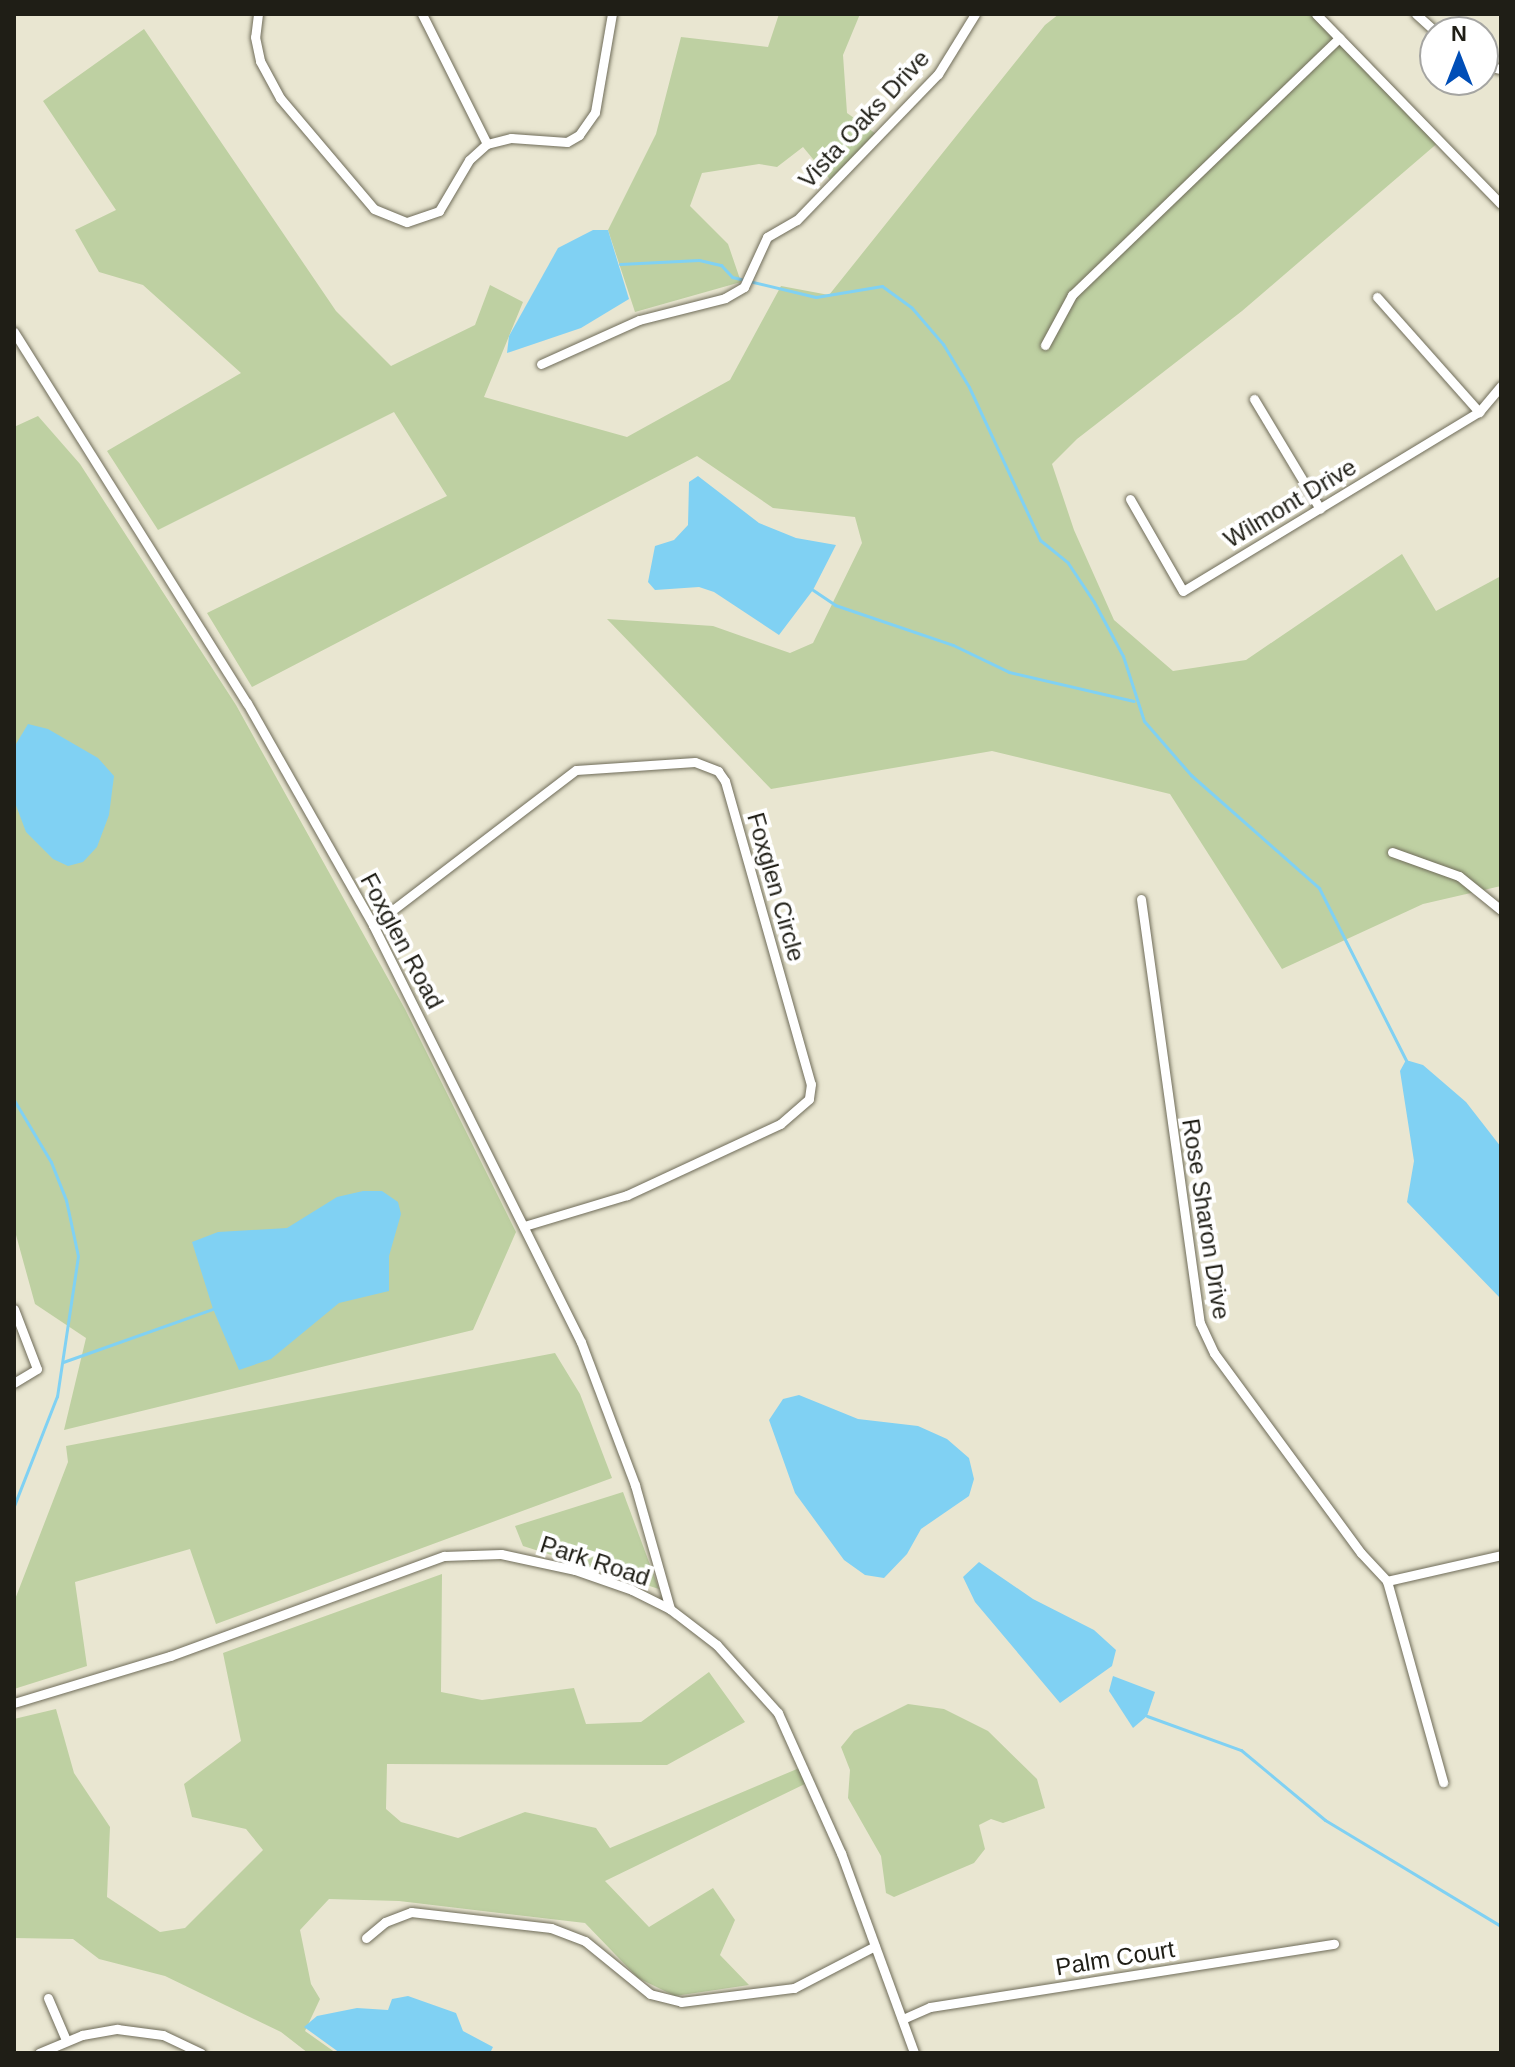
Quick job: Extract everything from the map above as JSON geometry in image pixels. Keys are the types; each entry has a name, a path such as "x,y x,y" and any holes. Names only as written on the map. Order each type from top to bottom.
{"street":[{"path":"258,14 255,37 267,80 381,215 407,222 439,211 469,160 487,144 511,138 567,142 579,135 595,112 612,14"},
{"path":"422,14 487,144"},
{"name":"Vista Oaks Drive","path":"541,364 639,320 725,298 744,287 767,237 797,220 938,74 975,14"},
{"path":"1316,14 1501,204"},
{"path":"1045,345 1072,295 1339,38"},
{"path":"1377,297 1479,412"},
{"name":"Foxglen Road","path":"14,332 247,703 373,925 524,1226 598,1384 635,1485 670,1609"},
{"name":"Wilmont Drive","path":"1130,499 1183,591 1479,412 1501,386"},
{"path":"1254,399 1320,509"},
{"name":"Foxglen Circle","path":"373,925 576,770 695,762 718,771 725,781 811,1084 809,1099 780,1124 627,1195 524,1226"},
{"path":"1392,852 1459,876 1501,910"},
{"name":"Rose Sharon Drive","path":"1141,899 1200,1323 1214,1353 1361,1553 1387,1581 1443,1782"},
{"path":"14,1309 37,1369 14,1383"},
{"name":"Park Road","path":"14,1703 170,1656 444,1556 501,1554 575,1570 670,1609 717,1645 778,1713 826,1817 905,2018 914,2053"},
{"path":"1387,1581 1501,1555"},
{"path":"366,1938 394,1917 411,1912 551,1928 585,1941 650,1994 681,2002 794,1988 875,1946"},
{"name":"Palm Court","path":"905,2018 930,2007 1334,1944"},
{"path":"48,1998 66,2040"},
{"path":"39,2053 66,2040 117,2029 140,2030 201,2053"}],"green space":[{"path":"779,14 860,14 843,55 847,113 879,136 833,183 803,147 777,167 759,164 702,173 690,206 728,244 741,282 635,312 608,230 656,134 681,37 768,47"},
{"path":"1059,14 1316,14 1440,141 1242,311 1077,439 1052,464 1074,530 1114,620 1173,671 1246,660 1402,554 1436,611 1501,576 1501,886 1423,904 1282,969 1170,794 992,751 771,789 607,619 713,626 790,653 813,643 862,543 855,517 773,508 697,456 252,687 207,613 447,496 394,412 158,530 107,451 241,373 143,285 99,272 75,230 116,210 43,101 144,29 336,311 391,366 475,325 490,285 523,302 484,397 627,437 730,380 781,286 829,295 1045,25"},
{"path":"38,416 80,464 236,705 405,1009 516,1232 473,1330 64,1430 86,1338 35,1304 16,1235 14,1207 14,427"},
{"path":"555,1353 580,1394 612,1478 216,1624 190,1549 75,1582 87,1666 14,1689 14,1602 68,1462 66,1446"},
{"path":"623,1492 659,1589 523,1546 515,1526"},
{"path":"442,1574 441,1692 482,1700 574,1688 586,1724 641,1722 709,1672 745,1722 667,1765 387,1764 386,1809 401,1822 458,1838 525,1812 596,1828 610,1848 804,1766 811,1781 605,1881 649,1927 713,1888 735,1920 720,1955 749,1985 675,1996 638,1978 585,1923 399,1901 329,1899 300,1930 311,1984 320,1999 305,2031 336,2053 308,2053 281,2032 165,1976 99,1959 73,1939 14,1938 14,1719 56,1709 74,1773 110,1827 107,1897 160,1932 185,1928 263,1850 246,1829 192,1817 184,1784 241,1741 223,1653"},
{"path":"908,1704 944,1709 988,1731 1037,1779 1045,1808 1003,1823 991,1819 979,1825 985,1849 974,1863 894,1897 886,1893 881,1856 848,1798 850,1770 841,1747 854,1731"}],"water":[{"path":"593,230 608,230 629,299 581,328 507,353 509,336 558,248"},
{"path":"698,476 759,523 796,538 836,545 813,590 779,635 714,592 699,587 655,590 648,582 655,546 674,540 688,525 689,482"},
{"path":"28,724 48,729 98,758 114,776 109,815 97,847 83,862 68,866 53,859 26,832 14,800 14,776 16,744"},
{"path":"1406,1060 1423,1065 1466,1102 1501,1147 1501,1299 1407,1202 1414,1161 1400,1071"},
{"path":"363,1191 382,1191 398,1202 401,1214 389,1256 389,1291 339,1303 271,1359 239,1370 213,1309 192,1242 218,1232 287,1228 337,1197"},
{"path":"799,1395 858,1419 918,1426 947,1439 969,1458 974,1479 969,1496 921,1529 907,1554 884,1578 865,1575 844,1560 795,1493 769,1420 783,1399"},
{"path":"979,1562 1033,1599 1094,1630 1116,1650 1112,1666 1060,1703 975,1602 963,1577"},
{"path":"1113,1676 1155,1692 1147,1716 1133,1728 1109,1691"},
{"path":"408,1996 456,2013 463,2031 493,2047 490,2053 340,2053 304,2027 317,2016 357,2008 388,2010 392,1999"}],"waterway":[{"path":"620,264 699,260 721,265 732,277 816,297 882,286 912,308 943,344 969,387 1040,540 1068,563 1094,602 1123,656 1144,721 1191,775 1319,888 1406,1060"},
{"path":"813,590 835,605 953,645 1009,672 1134,701"},
{"path":"14,1100 51,1162 66,1200 78,1256 57,1396 14,1506"},
{"path":"63,1362 213,1309"},
{"path":"1147,1716 1241,1750 1325,1820 1501,1926"}]}
